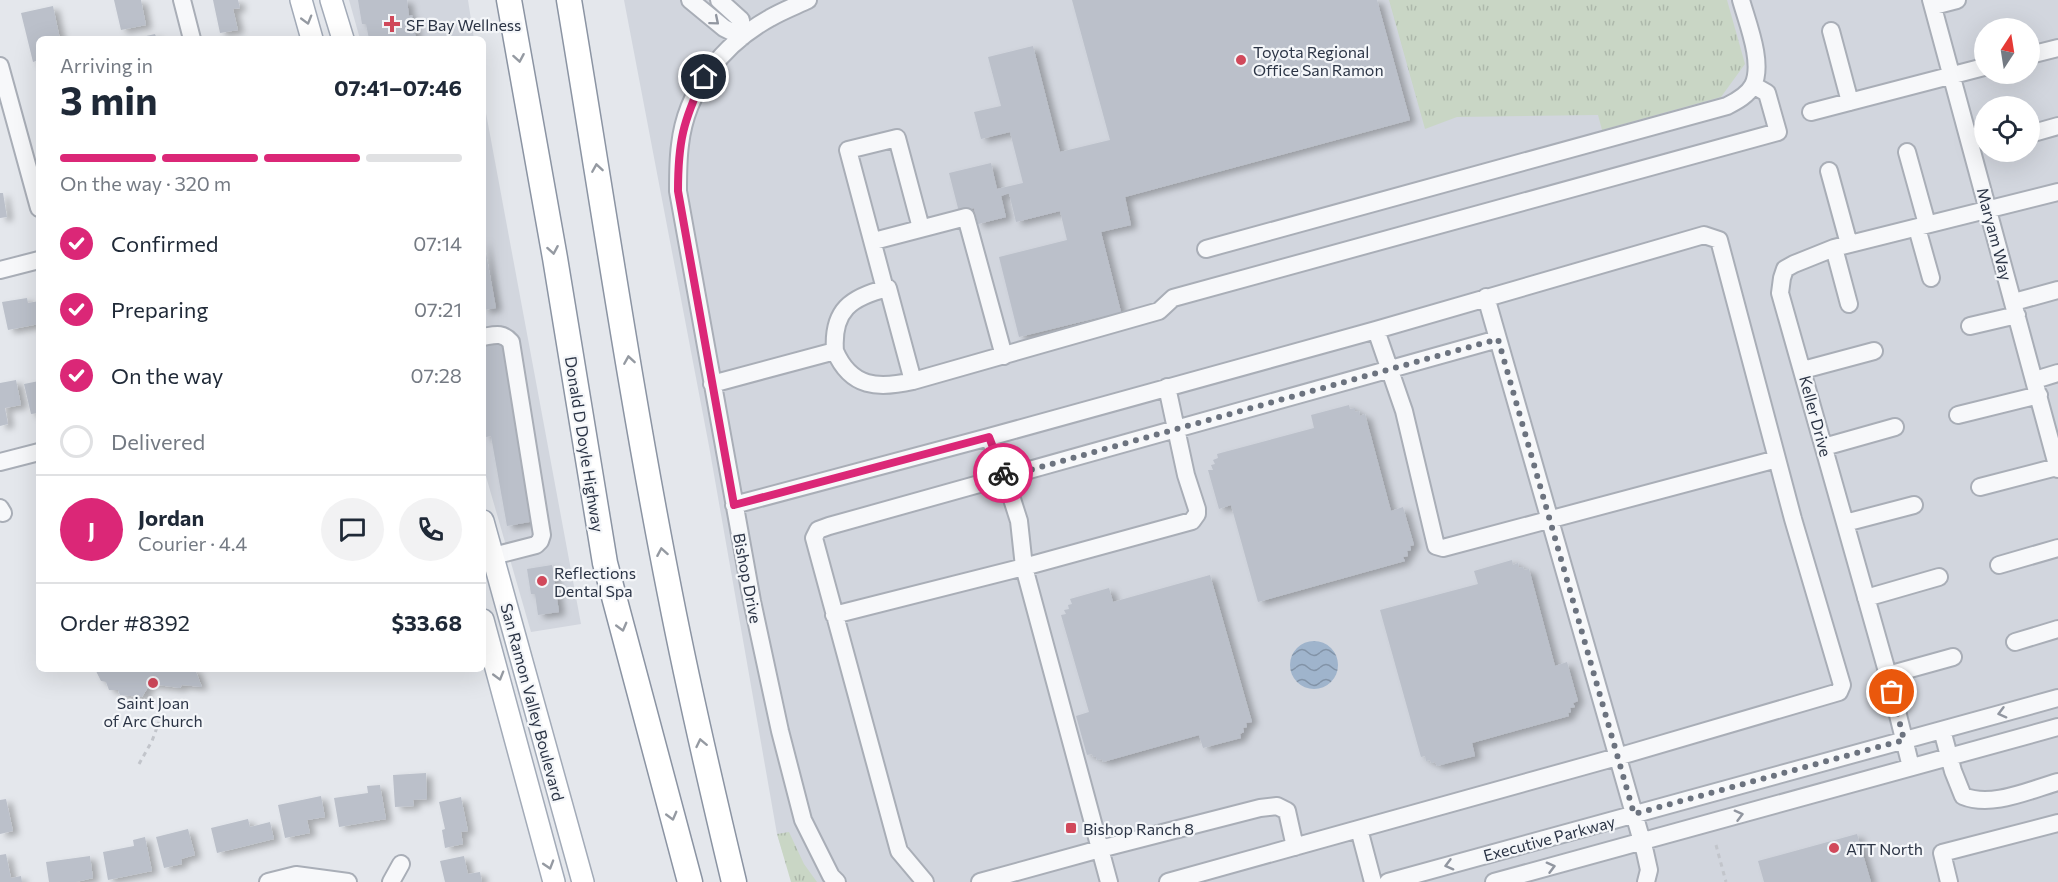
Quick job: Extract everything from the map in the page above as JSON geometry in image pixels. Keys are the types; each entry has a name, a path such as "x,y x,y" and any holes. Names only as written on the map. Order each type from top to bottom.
{"highway":[{"name":"Donald D Doyle Highway","path":"509,0 555,258 605,563 690,882"},
{"path":"569,0 643,449 668,583 703,753 734,882"}],"main road":[{"path":"301,0 311,36"},
{"path":"331,0 342,36"},
{"name":"San Ramon Valley Boulevard","path":"486,538 490,560 583,882"},
{"name":"San Ramon Valley Boulevard","path":"486,631 554,882"}],"street":[{"path":"182,0 191,36"},
{"path":"690,0 724,28 742,37 741,20 719,0"},
{"name":"Bishop Drive","path":"808,0 769,18 742,37 717,60 704,77 685,120 680,144 678,191 754,612 798,805 831,876 837,882"},
{"path":"1206,249 1727,106 1745,95 1753,85 1757,72 1756,57 1741,0"},
{"path":"1933,3 1957,0"},
{"name":"Maryam Way","path":"1933,3 1953,75 1974,134"},
{"path":"1831,31 1850,102"},
{"path":"2040,52 2058,48"},
{"path":"0,66 36,197"},
{"path":"1811,112 1974,70"},
{"path":"913,381 888,288 859,296 847,305 835,328 835,351 840,363 847,371 867,383 891,386 913,381 1159,311 1173,298 1778,132 1767,93 1753,85"},
{"path":"2040,131 2058,126"},
{"path":"885,289 849,150 897,138 921,228"},
{"path":"1906,152 1931,278"},
{"name":"Maryam Way","path":"1981,162 1988,210 2037,387 2055,441 2058,468"},
{"path":"1829,171 1849,304"},
{"name":"Keller Drive","path":"1911,767 1888,675 1780,293 1782,278 1785,269 1794,264 1841,246 2058,192"},
{"path":"874,241 966,217 1004,356"},
{"path":"734,505 1376,330 1704,235 1719,240 1777,459 1842,685 1839,692 1617,758 1168,882"},
{"path":"0,270 36,261"},
{"path":"1970,326 2058,290"},
{"path":"1486,297 1642,842 1649,870 1646,882"},
{"path":"1376,330 1391,370 1414,451 1424,505 1436,546 1443,548 1777,459"},
{"path":"486,336 500,334 506,336 511,342 542,535 540,542 536,545 490,560"},
{"path":"925,882 899,851 814,538 818,530 1498,339"},
{"path":"712,384 835,351"},
{"path":"1803,370 1874,351"},
{"path":"1958,415 2037,387 2058,373"},
{"path":"834,615 1024,567 1192,520 1197,514 1197,509 1186,475 1167,387"},
{"path":"1824,447 1894,427"},
{"path":"989,437 1019,521 1024,567 1109,882"},
{"path":"0,462 36,453"},
{"path":"1980,487 2058,468"},
{"path":"1845,523 1914,505"},
{"path":"1999,565 2058,548"},
{"path":"1866,597 1940,577"},
{"path":"2015,642 2058,629"},
{"path":"1888,675 1953,657"},
{"name":"Executive Parkway","path":"1388,882 2058,698"},
{"name":"Executive Parkway","path":"1494,882 2058,727"},
{"path":"1942,730 1953,771 1963,796 1975,801 1989,802 2058,782"},
{"path":"980,882 1260,808 1277,806 1287,811 1295,847"},
{"path":"1949,882 1942,853 2058,823"},
{"path":"1359,829 1373,882"},
{"path":"391,882 401,864"},
{"path":"267,882 296,875 348,882"}],"path":[{"path":"139,764 152,741 159,722"},
{"path":"1716,845 1726,882"}],"shaded area":[{"path":"349,0 468,0 474,36 359,36"},
{"path":"624,0 2058,0 2058,882 792,882 777,834 709,446"},
{"path":"486,113 581,624 531,632 486,476"}],"green space":[{"path":"1389,0 1727,0 1745,64 1721,97 1602,130 1598,115 1457,117 1425,129"},
{"path":"789,832 804,864 817,882 791,882 777,834"}],"water":[{"path":"1314,641 1331,648 1338,665 1331,682 1314,689 1297,682 1290,665 1297,648"}],"building":[{"path":"114,0 141,0 146,25 121,30"},
{"path":"213,0 238,0 240,8 233,9 238,30 220,33"},
{"path":"358,0 407,0 416,36 368,36 366,24 362,24"},
{"name":"Toyota Regional Office San Ramon","path":"1072,0 1377,0 1410,120 1125,197 1131,225 1101,232 1121,312 1019,337 999,257 1067,240 1060,211 1016,222 1009,193 1001,196 1006,217 978,224 974,208 959,212 949,173 991,163 997,189 1023,183 1010,132 981,139 974,112 1001,106 988,57 1033,46 1060,152 1110,140"},
{"path":"53,6 59,36 36,36 36,61 33,62 21,13"},
{"path":"0,193 3,193 7,217 0,218"},
{"path":"486,253 496,308 486,310"},
{"path":"27,298 28,303 36,302 36,325 8,330 2,302"},
{"path":"502,341 535,521 507,526 491,436 486,437 486,344"},
{"path":"16,380 21,405 5,408 8,424 0,426 0,383"},
{"path":"36,382 36,413 31,414 24,384"},
{"path":"1349,405 1350,409 1355,408 1355,412 1359,411 1360,416 1365,414 1391,511 1403,507 1414,545 1410,546 1411,550 1407,551 1408,556 1403,557 1405,561 1258,602 1231,505 1219,509 1208,470 1213,470 1211,465 1215,464 1213,460 1218,458 1217,454 1314,428 1311,415"},
{"path":"1512,560 1513,565 1518,563 1519,568 1529,569 1555,666 1567,662 1578,701 1573,703 1575,707 1570,708 1569,716 1472,743 1475,756 1437,766 1435,762 1426,761 1425,756 1421,757 1380,610 1478,584 1474,571"},
{"name":"Reflections Dental Spa","path":"552,565 559,612 538,615 535,594 531,594 527,569"},
{"path":"1210,575 1252,722 1246,723 1247,727 1243,728 1244,732 1240,734 1241,738 1203,748 1199,735 1103,762 1102,759 1097,760 1092,754 1087,755 1076,716 1089,712 1061,615 1066,614 1064,610 1069,609 1068,605 1072,604 1070,599 1109,588 1113,602"},
{"name":"Saint Joan of Arc Church","path":"96,672 196,672 202,687 182,685 180,688 150,684 142,697 120,695 118,690 109,690 106,682 101,681"},
{"path":"426,773 427,799 413,800 414,806 395,807 393,775"},
{"path":"380,785 386,819 339,827 334,798 368,793 367,786"},
{"path":"321,796 325,817 307,820 310,833 285,838 278,805"},
{"path":"461,797 468,831 461,832 463,844 445,848 442,830 445,829 439,802"},
{"path":"6,799 13,831 0,834 0,800"},
{"path":"248,819 250,827 270,822 274,839 217,853 211,828"},
{"path":"188,829 195,855 181,859 182,864 164,868 156,837"},
{"name":"ATT North","path":"1857,834 1871,882 1764,882 1758,861"},
{"path":"145,837 152,871 108,880 103,852 134,846 133,840"},
{"path":"6,854 11,878 21,876 22,882 0,882 0,855"},
{"path":"90,856 93,878 76,882 49,882 46,862"},
{"path":"464,856 468,874 480,872 482,882 445,882 440,861"}],"way so far":[{"path":"1003,473 1005,477 1498,339 1634,814 1904,740 1892,692"}],"place":[{"name":"SF Bay Wellness","path":"392,24"},
{"name":"Toyota Regional Office San Ramon","path":"1241,60"},
{"name":"Reflections Dental Spa","path":"542,581"},
{"name":"Saint Joan of Arc Church","path":"153,683"},
{"name":"Bishop Ranch 8","path":"1071,828"},
{"name":"ATT North","path":"1834,848"}],"route":[{"path":"704,77 685,120 680,144 678,191 734,505 989,437 1003,473"}]}
